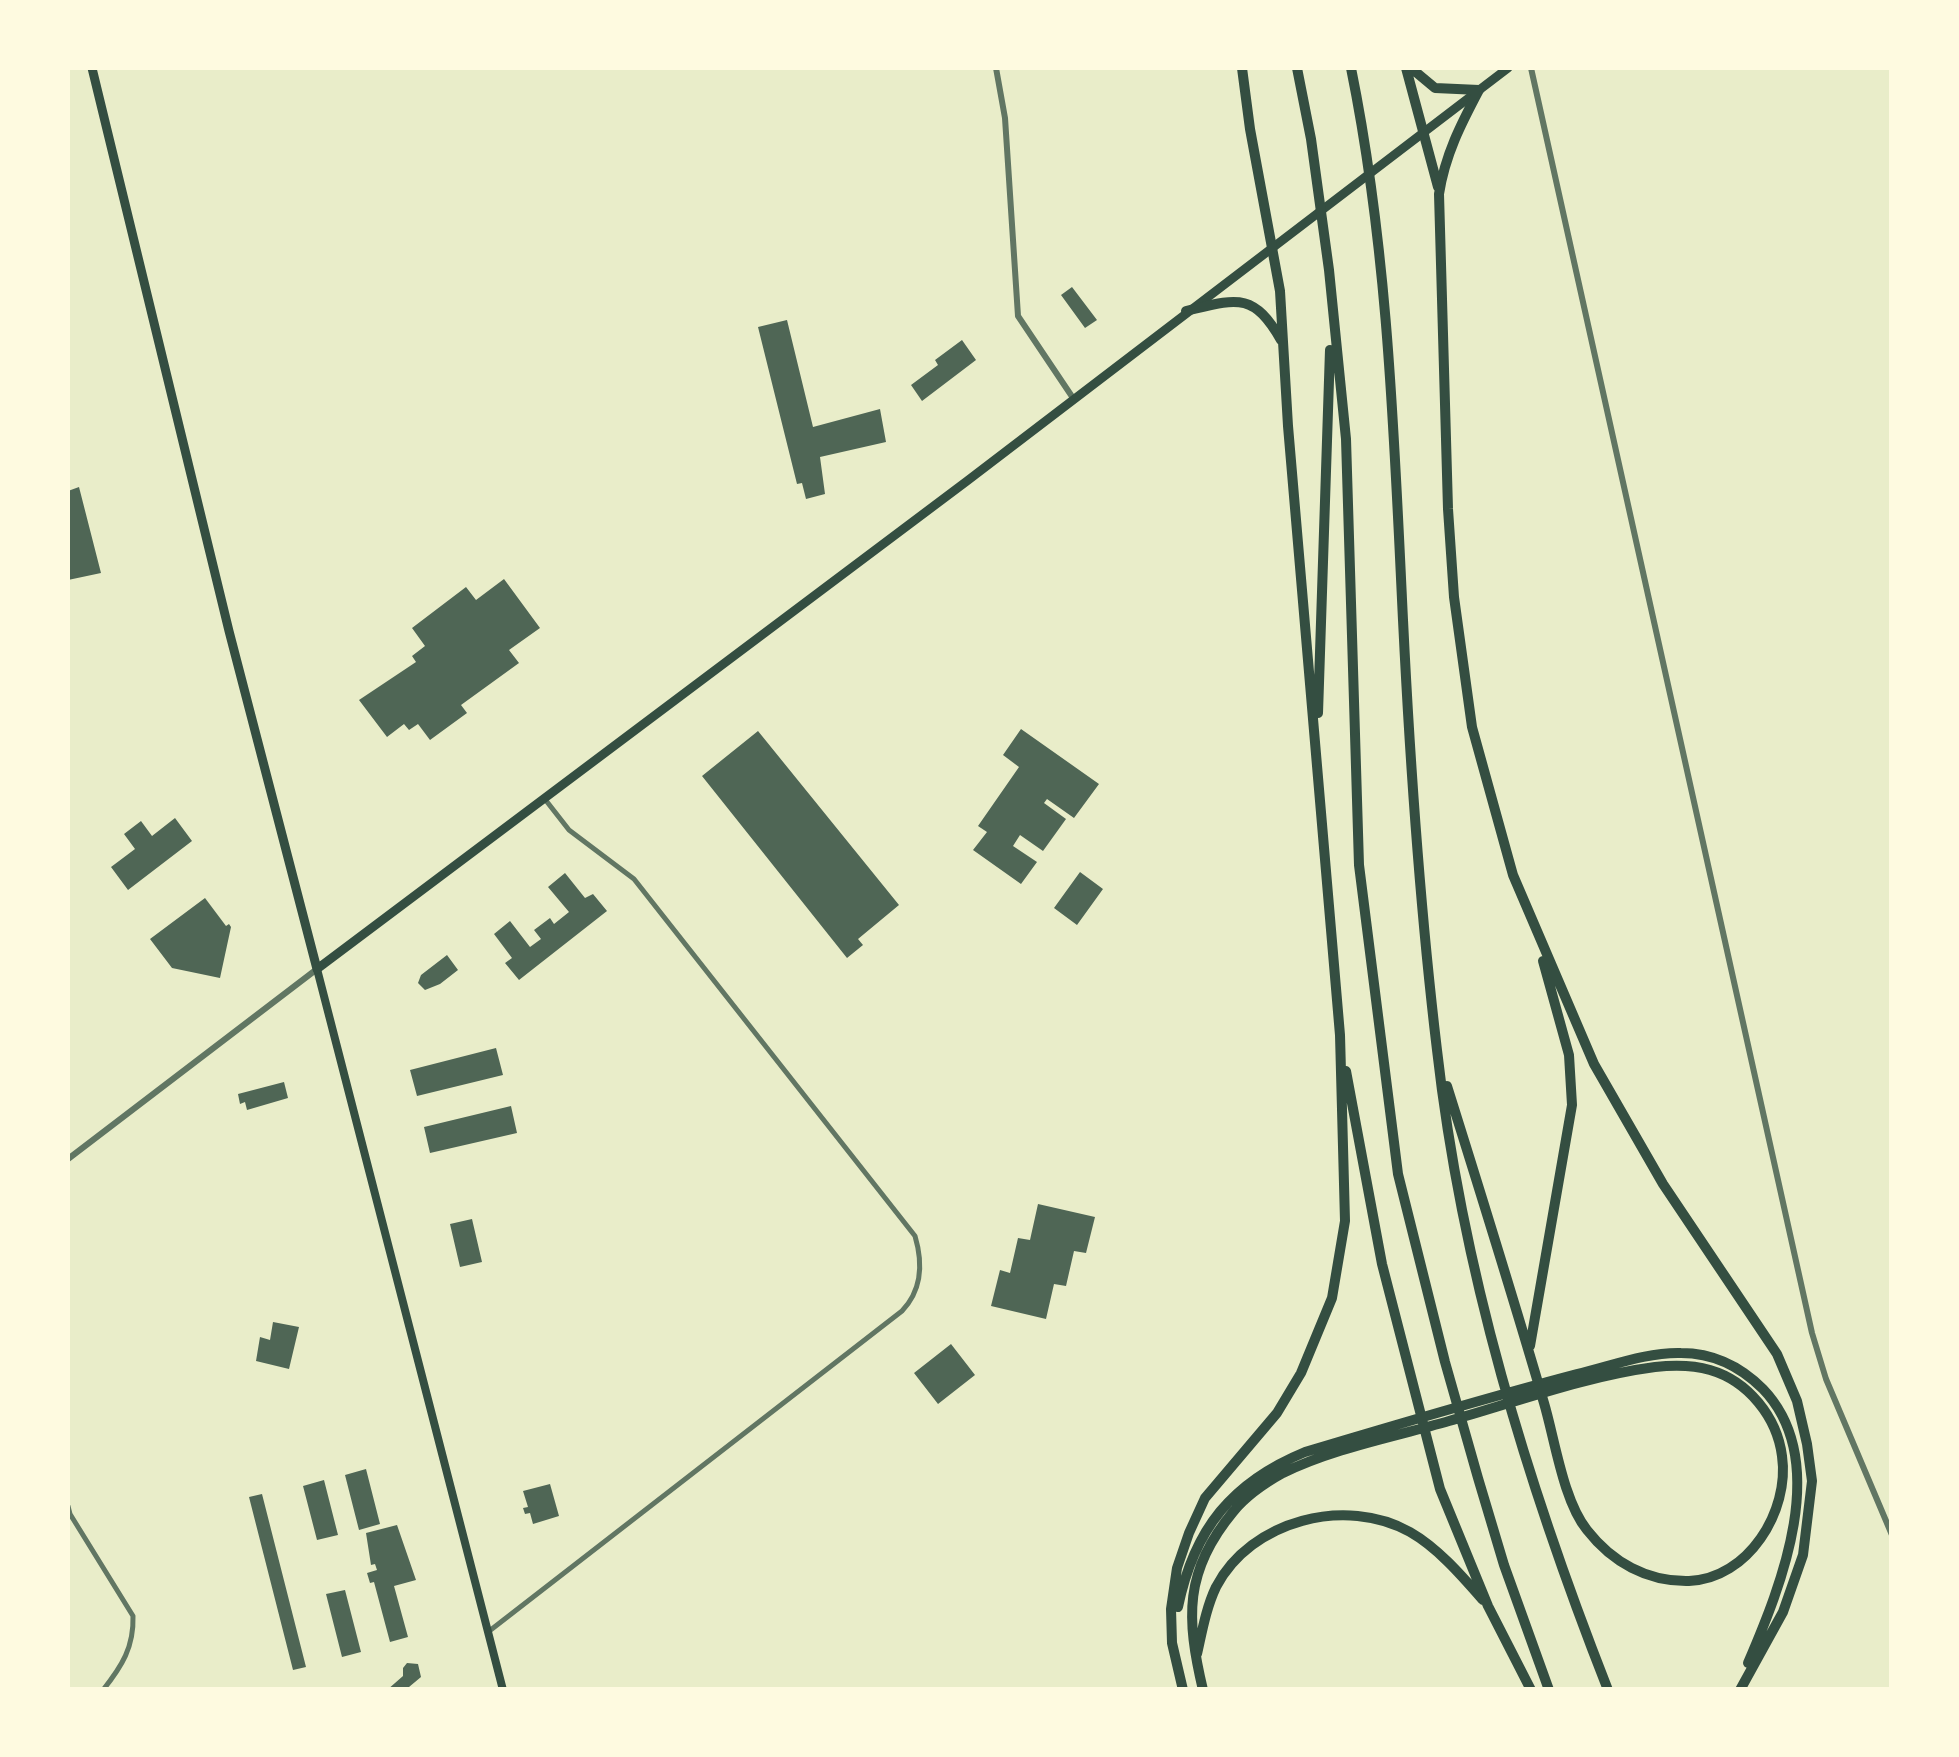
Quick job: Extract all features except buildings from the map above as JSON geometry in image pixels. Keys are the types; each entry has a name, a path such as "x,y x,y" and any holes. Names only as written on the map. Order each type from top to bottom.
{"highway":[{"path":"1181,1684 1172,1643 1171,1609 1178,1568 1190,1533 1205,1498 1277,1413 1313,1349 1332,1298 1346,1222 1340,1035 1278,268 1242,68"},
{"path":"1297,68 1311,139 1346,440 1359,865 1398,1174 1478,1478 1549,1690"},
{"path":"1351,68 1377,220 1391,365 1407,707 1437,1051 1461,1209 1521,1446 1608,1690"},
{"path":"1408,68 1435,88 1479,90 1454,136 1443,168 1440,194 1448,509 1454,598 1472,727 1513,875 1594,1064 1663,1184 1750,1308 1777,1354 1797,1400 1812,1481 1803,1555 1783,1612 1738,1690"},
{"path":"1408,68 1440,194"},
{"path":"1186,311 1238,302 1255,306 1267,314 1284,345"},
{"path":"1316,760 1331,314"},
{"path":"1529,1352 1572,1105 1569,1055 1534,930"},
{"path":"1340,1035 1382,1264 1440,1489 1488,1606 1530,1690"},
{"path":"1437,1051 1570,1495 1584,1527 1608,1553 1636,1572 1692,1582 1734,1565 1770,1526 1783,1479 1782,1455 1776,1431 1752,1394 1712,1370 1685,1366 1654,1367 1562,1384"},
{"path":"1181,1684 1177,1608 1192,1553 1226,1503 1275,1464 1657,1354 1708,1356 1750,1376 1782,1416 1793,1444 1796,1470 1792,1542 1773,1605 1738,1690"},
{"path":"1203,1690 1190,1620 1202,1558 1235,1509 1280,1474 1398,1430"},
{"path":"1196,1660 1216,1586 1253,1545 1302,1520 1372,1515 1393,1523 1414,1534 1454,1568 1488,1606"}],"main road":[{"path":"92,68 228,624 502,1690"},
{"path":"318,969 1508,68"}],"street":[{"path":"996,68 1005,118 1018,316 1073,398"},
{"path":"1531,68 1812,1333 1840,1413 1892,1535"},
{"path":"488,1632 902,1311 916,1291 921,1261 915,1236 634,878 569,830 544,798"},
{"path":"68,1159 318,969"},
{"path":"68,1506 133,1616 134,1636 128,1654 102,1690"}]}
